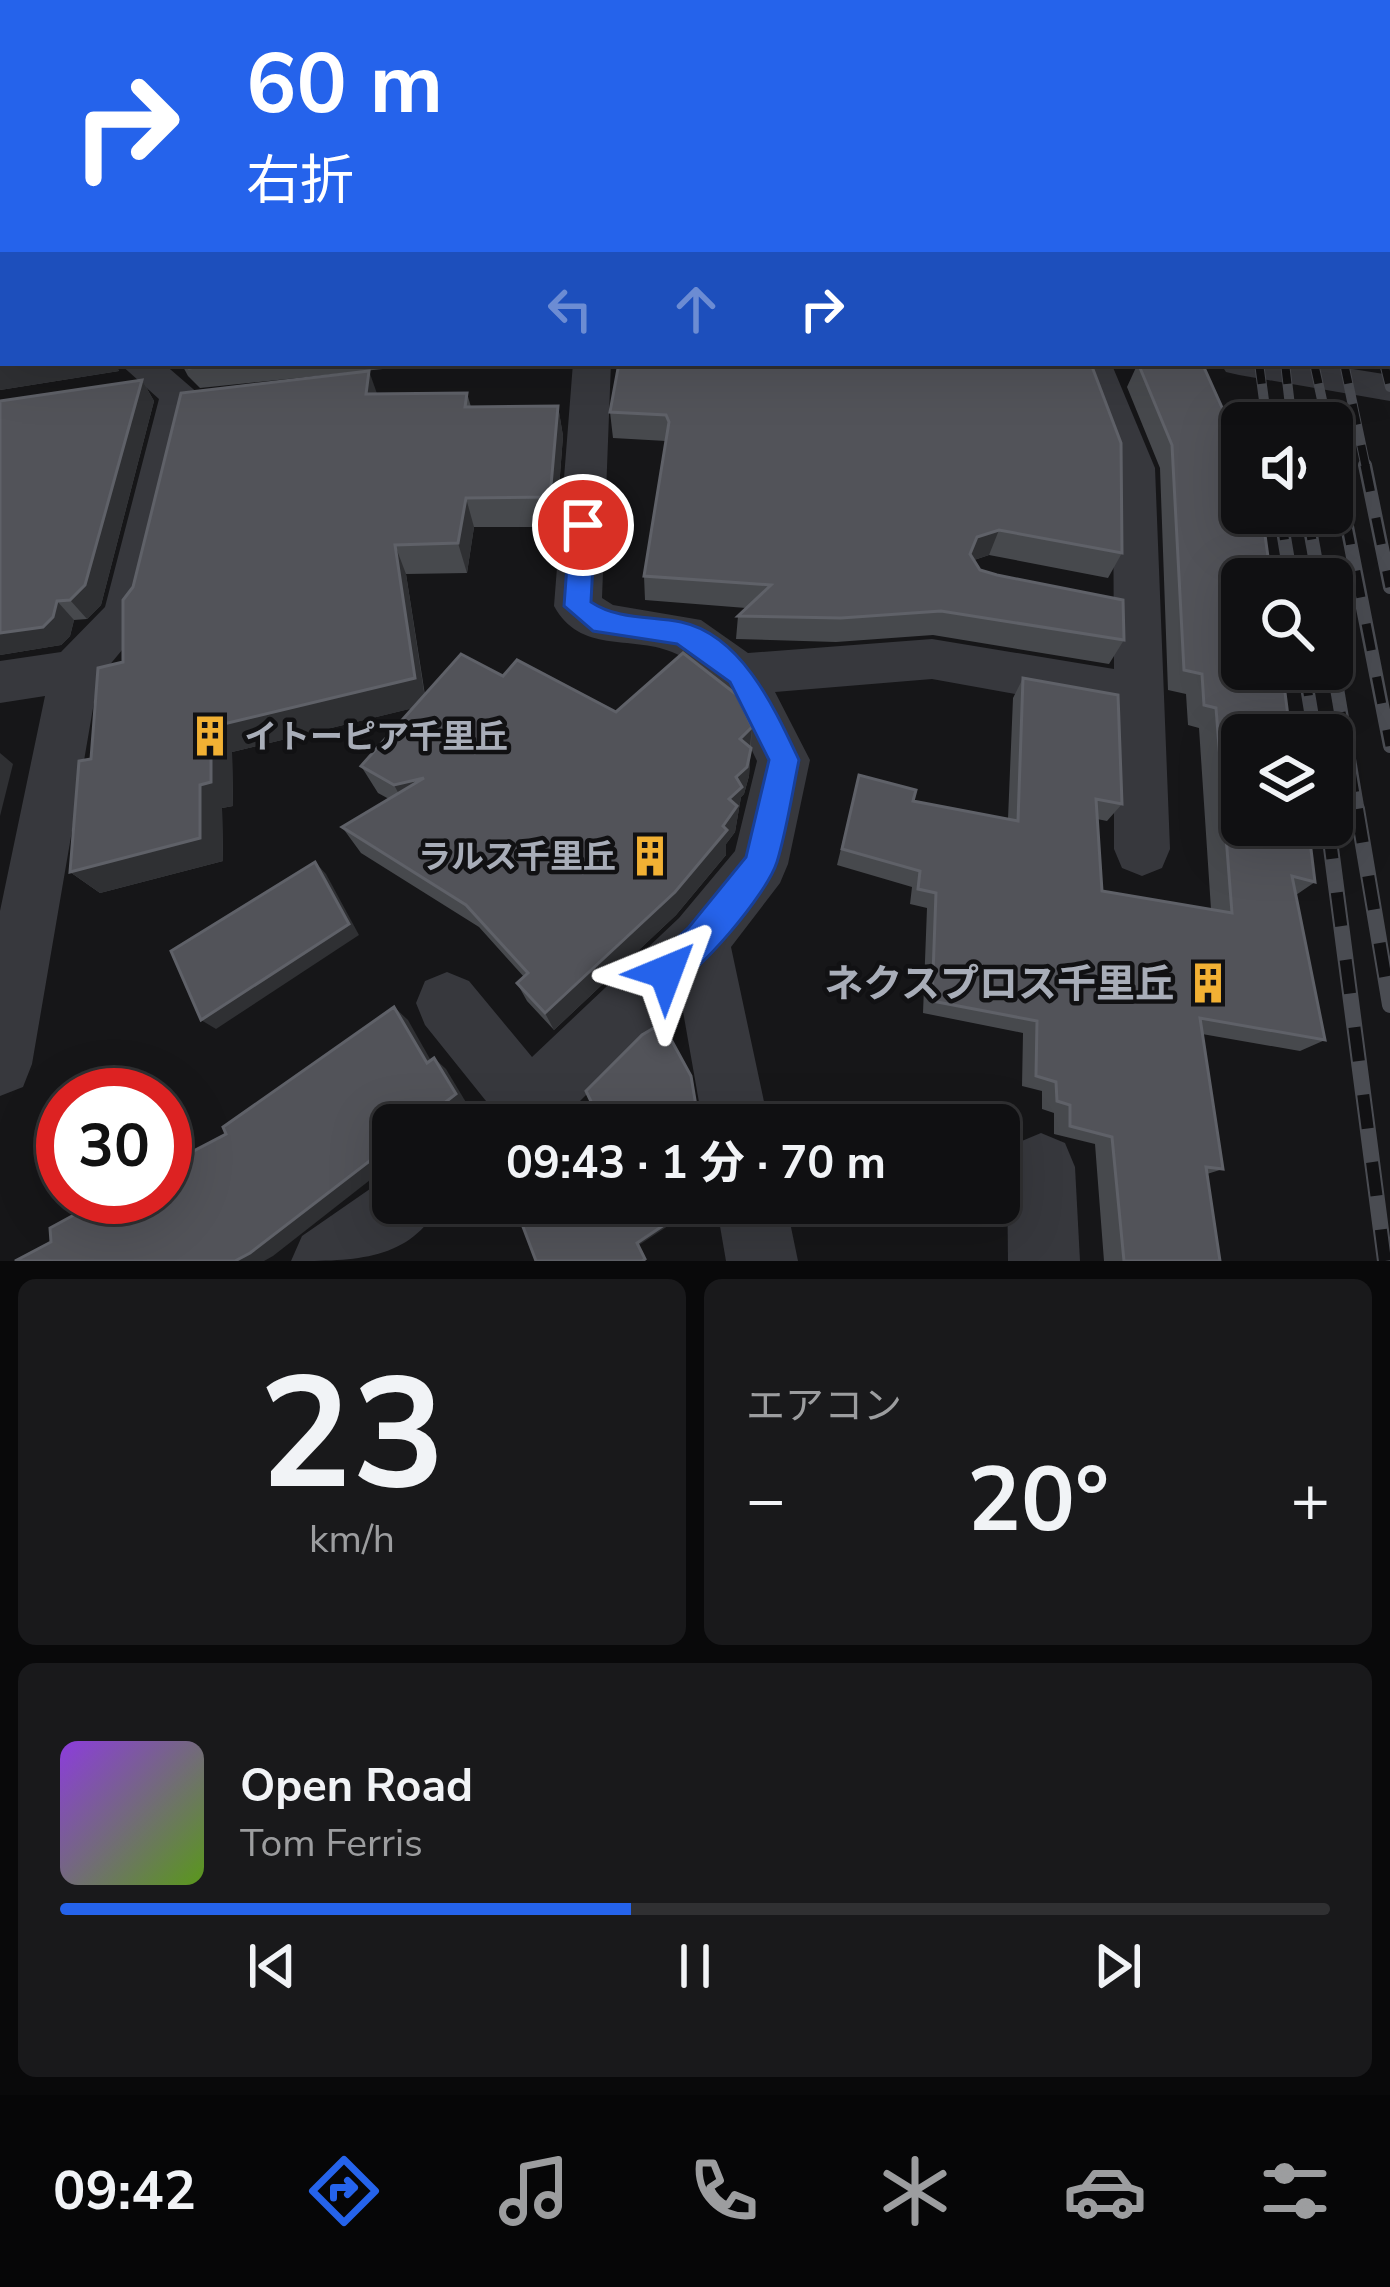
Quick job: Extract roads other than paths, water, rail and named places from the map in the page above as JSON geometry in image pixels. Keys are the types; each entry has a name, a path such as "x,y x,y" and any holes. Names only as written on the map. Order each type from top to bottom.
{"street":[{"path":"530,1104 700,939 760,864 784,760 740,674 684,634 602,623 578,606 592,366"},
{"path":"1257,366 1390,388"},
{"path":"1100,371 1134,468 1114,602 1139,695 1142,849"},
{"path":"0,1064 74,670 127,615 162,385"},
{"path":"740,674 932,659 1139,695"},
{"path":"0,682 74,670"},
{"path":"700,939 732,1104"},
{"path":"447,1004 512,1104"},
{"path":"1041,1167 1045,1261"},
{"path":"328,1261 377,1224"},
{"path":"755,1224 762,1261"}],"railway":[{"path":"1259,366 1264,402"},
{"path":"1285,366 1290,402"},
{"path":"1315,366 1322,402"},
{"path":"1345,366 1366,468"},
{"path":"1385,366 1390,387"},
{"path":"1365,465 1390,587"},
{"path":"1284,534 1288,558"},
{"path":"1311,534 1315,558"},
{"path":"1349,534 1390,746"},
{"path":"1308,690 1312,714"},
{"path":"1337,690 1358,812"},
{"path":"1357,809 1390,1005"},
{"path":"1331,846 1385,1261"}],"place":[{"name":"イトーピア千里丘","path":"210,736"},
{"name":"ラルス千里丘","path":"650,856"},
{"name":"ネクスプロス千里丘","path":"1208,983"}]}
